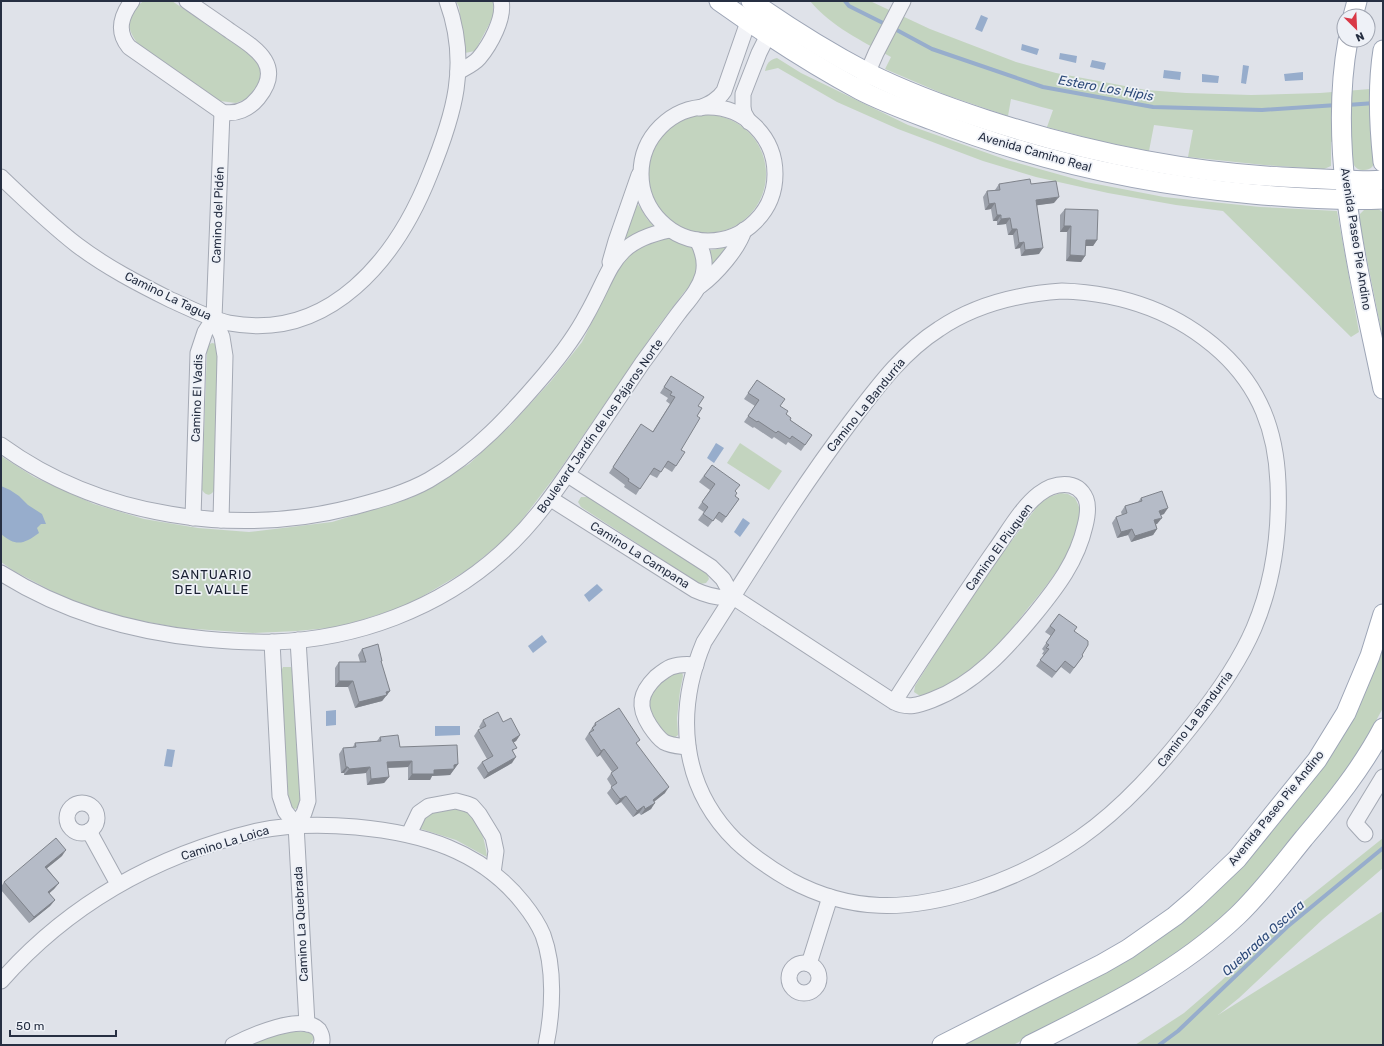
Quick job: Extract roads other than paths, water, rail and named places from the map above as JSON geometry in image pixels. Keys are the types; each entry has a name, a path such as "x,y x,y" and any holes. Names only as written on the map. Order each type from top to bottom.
{"main road":[{"name":"Avenida Camino Real","path":"719,1 752,9 814,64 861,90 950,127 1026,152 1082,167 1202,189 1274,196 1348,200 1383,199"},
{"name":"Avenida Camino Real","path":"772,26 921,96 984,119 1117,156 1235,174 1354,181 1383,180"},
{"name":"Avenida Paseo Pie Andino","path":"1347,48 1343,78 1342,137 1345,180 1360,273 1383,389"},
{"path":"1383,50 1380,75 1379,109 1383,162"},
{"name":"Avenida Paseo Pie Andino","path":"942,1045 1128,950 1175,916 1238,859 1317,760 1346,713 1370,656 1383,614"},
{"path":"1030,1045 1150,983 1195,952 1232,921 1276,874 1337,799 1371,750 1383,728"}],"street":[{"path":"132,1 124,13 121,25 123,38 129,47 222,112 237,112 248,107 255,101 265,87 267,80 268,69 260,53 187,1"},
{"name":"Camino La Tagua","path":"1,176 46,219 91,255 153,291 214,318 243,325 259,325 289,322 316,313 346,295 372,272 393,245 412,213 428,181 446,132 458,72 459,52 456,33 447,1"},
{"path":"458,72 479,59 483,53 501,18 501,1"},
{"path":"861,90 876,53 900,5"},
{"path":"609,269 616,240 641,171 645,151 650,142 663,126 680,114 714,102 724,90 752,9"},
{"path":"749,122 744,113 743,94 759,53 772,26"},
{"path":"641,171 643,190 650,208 659,220 670,230 679,234 697,240 716,240 726,238 744,230 761,214 767,205 774,183 774,172 770,150 765,139 749,122 731,112 710,108 699,108"},
{"name":"Camino del Pidén","path":"214,318 222,112"},
{"path":"1,445 40,469 83,489 124,503 162,513 193,518 221,520 280,520 340,510 368,503 402,492 428,480 447,469 486,438 546,373 578,330 594,302 609,269 621,252 646,236 670,230"},
{"name":"Boulevard Jardín de los Pájaros Norte","path":"696,289 709,278 734,251 744,230"},
{"name":"Boulevard Jardín de los Pájaros Norte","path":"1,573 49,600 92,617 155,633 182,637 239,642 298,640 368,627 409,612 442,596 473,576 501,553 531,523 551,498 644,361 701,282 704,264 701,247 697,240"},
{"name":"Camino La Bandurria","path":"1081,291 1118,297 1154,308 1187,326 1213,344 1226,356 1247,380 1255,392 1266,417 1275,452 1279,498 1275,551 1264,600 1248,642 1230,674 1190,729 1152,774 1116,809 1081,837 1045,860 982,887 941,899 904,905 874,905 844,901 813,891 778,873 749,852 726,830 710,808 699,785 688,747 686,719 689,691 704,642 733,597 819,465 888,374 909,352 939,329 974,310 993,303 1017,296 1046,292 1081,291"},
{"path":"214,318 222,337 225,356 221,520"},
{"name":"Camino El Vadis","path":"193,518 198,353 205,332 214,318"},
{"path":"568,474 712,567 723,579 733,597 894,702"},
{"name":"Camino El Piuquen","path":"1063,484 1078,489 1085,496 1087,507 1086,522 1076,556 1051,594 1011,643 980,672 951,692 916,706 904,706 894,702 962,597 1024,510 1038,495 1048,488 1063,484"},
{"name":"Camino La Campana","path":"551,498 695,590 712,597 733,597"},
{"path":"272,642 280,796 285,811 296,825 304,813 308,801 298,640"},
{"path":"688,747 668,744 659,738 646,720 643,713 642,699 646,688 665,670 680,664 696,665"},
{"path":"1365,834 1355,823 1383,777"},
{"path":"409,834 419,813 428,806 456,801 472,806 480,814 493,837 496,851 493,873"},
{"name":"Camino La Loica","path":"1,981 50,933 78,911 118,884 176,857 205,846 257,831 296,825 340,826 372,829 409,834 441,844 456,851 493,873 509,887 529,910 546,945 550,974 550,1014 546,1045"},
{"name":"Camino La Quebrada","path":"296,825 307,1024"},
{"path":"89,831 118,884"},
{"path":"809,964 830,897"},
{"path":"233,1045 248,1037 267,1030 307,1024 316,1027 319,1031 322,1037 321,1045"}],"water":[{"path":"981,15 988,18 982,32 975,29"},
{"path":"1022,44 1039,49 1037,55 1021,50"},
{"path":"1060,53 1077,56 1076,63 1059,59"},
{"path":"1092,60 1106,63 1104,70 1090,67"},
{"path":"1243,65 1249,66 1246,84 1241,83"},
{"path":"1164,70 1181,72 1180,80 1163,78"},
{"path":"1303,72 1303,80 1285,81 1284,74"},
{"path":"1202,74 1219,76 1218,83 1202,82"},
{"path":"716,443 724,448 714,463 707,458"},
{"path":"1,486 19,496 28,505 42,514 46,524 41,524 37,528 39,533 29,540 24,542 11,541 1,534"},
{"path":"743,518 750,523 740,537 734,532"},
{"path":"597,584 603,590 589,602 584,595"},
{"path":"542,635 547,642 533,653 528,646"},
{"path":"336,710 336,725 326,726 326,711"},
{"path":"435,726 460,726 460,735 435,736"},
{"path":"167,749 175,750 172,767 164,766"}],"waterway":[{"name":"Estero Los Hipis","path":"845,1 849,6 887,25"},
{"name":"Estero Los Hipis","path":"893,28 932,49 1043,87 1153,107 1262,110 1337,105"},
{"name":"Estero Los Hipis","path":"1347,105 1375,103"},
{"name":"Quebrada Oscura","path":"1159,1045 1178,1031 1287,927 1383,848"}],"district":[{"name":"SANTUARIO DEL VALLE","path":"212,582"}]}
